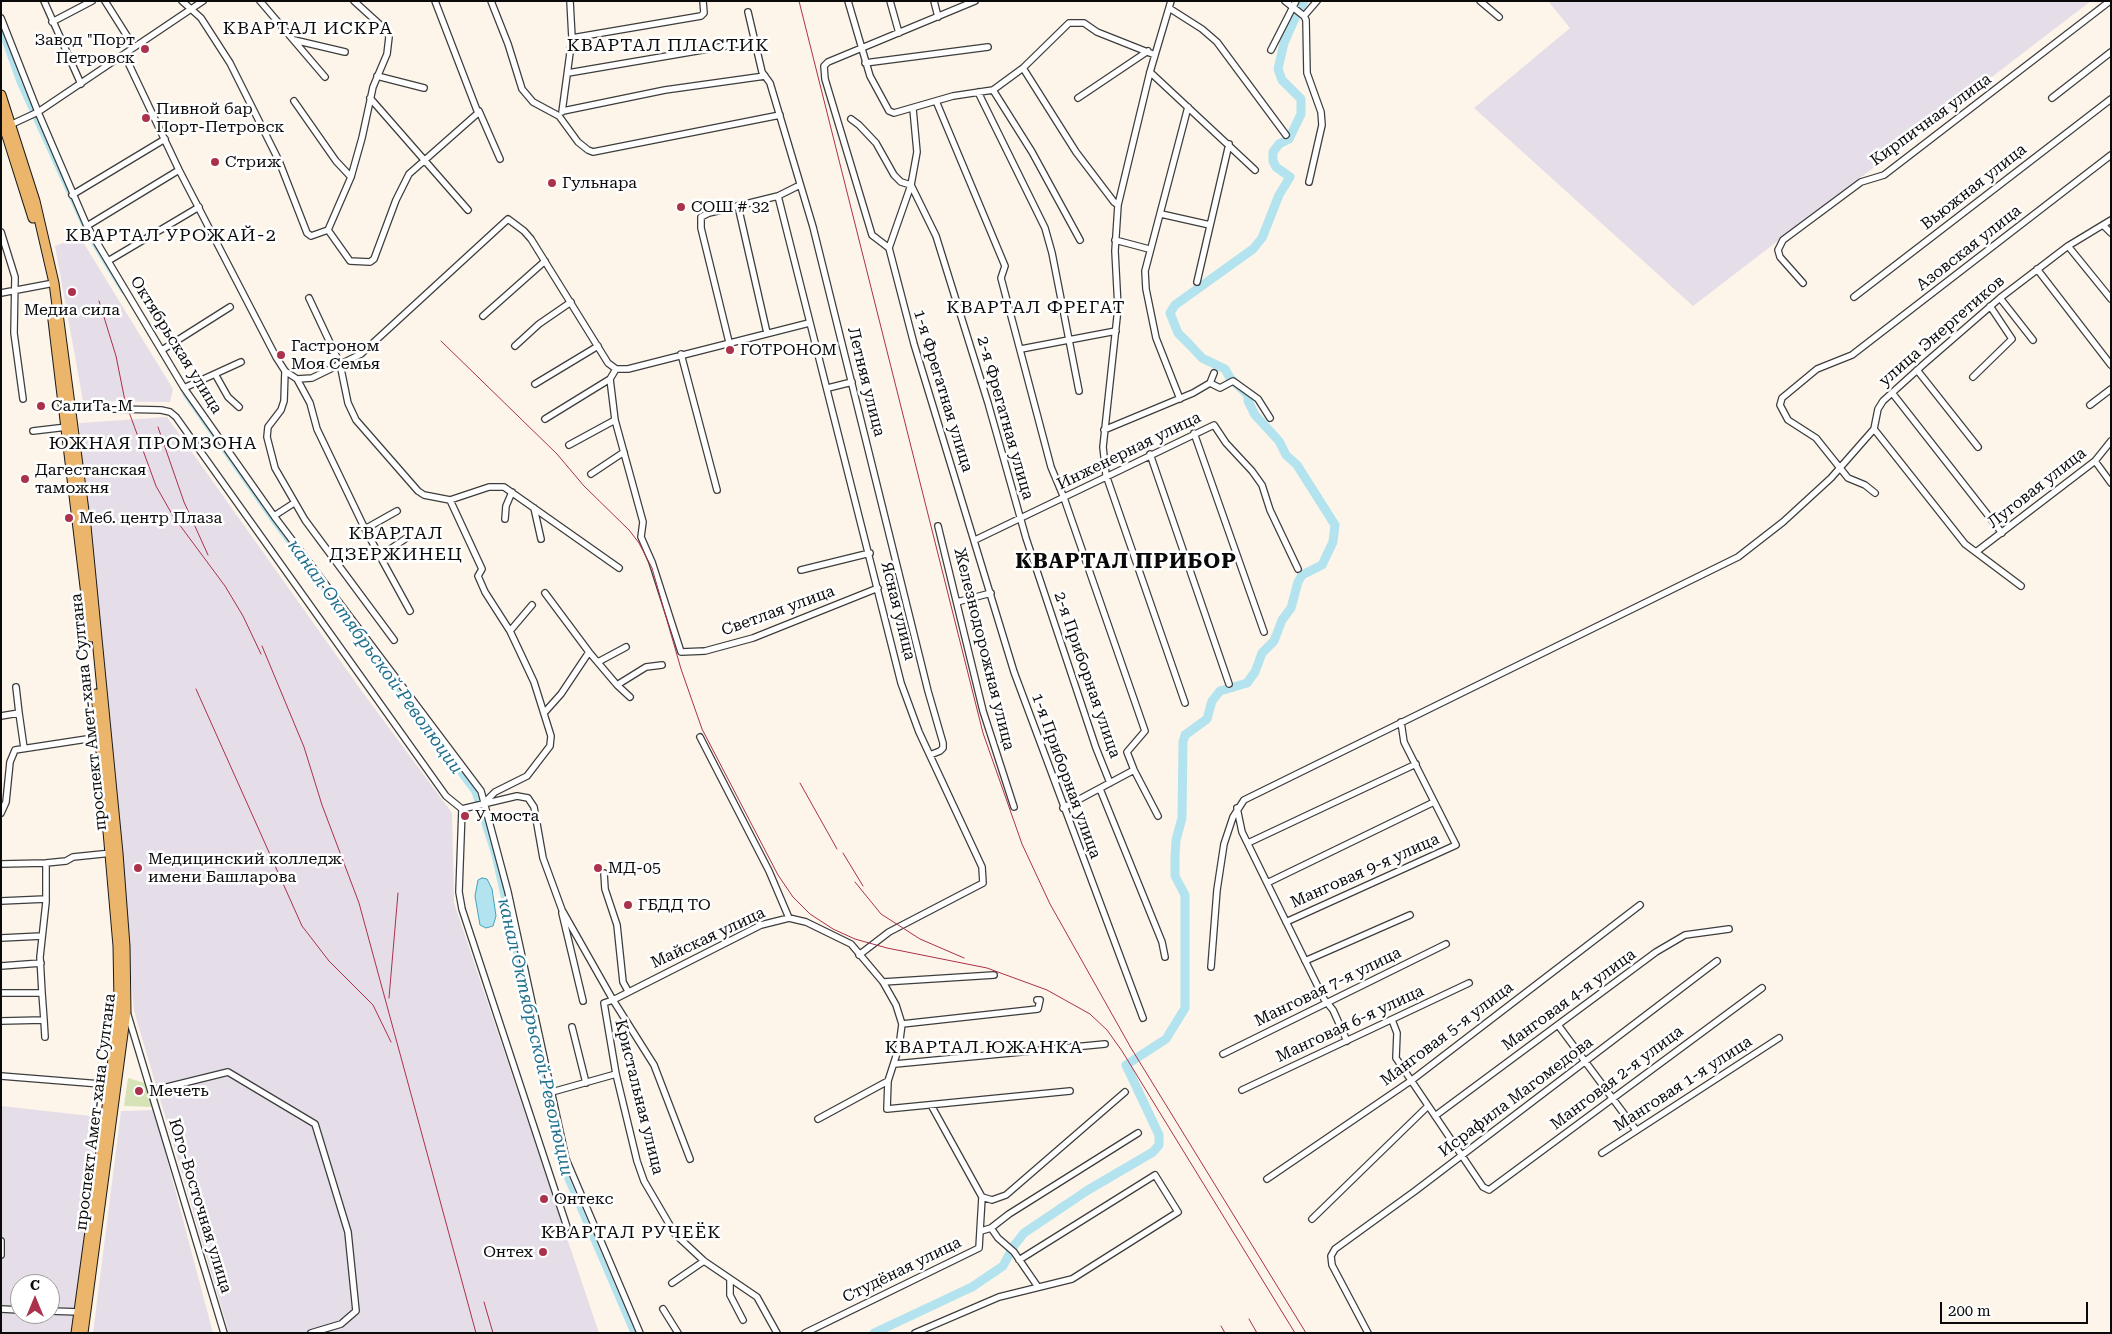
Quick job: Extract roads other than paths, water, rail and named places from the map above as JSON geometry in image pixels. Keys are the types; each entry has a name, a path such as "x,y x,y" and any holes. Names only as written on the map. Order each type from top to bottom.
{"main road":[{"name":"проспект Амет-хана Султана","path":"1,95 6,127 35,201 51,284 69,408 125,946 126,1011 82,1313 83,1333"},
{"path":"1,117 6,127"},
{"path":"114,853 119,1003 114,1085"},
{"path":"76,1333 82,1313"}],"street":[{"path":"44,1 81,84"},
{"path":"52,22 92,1"},
{"path":"105,1 134,47"},
{"path":"182,1 201,18 230,63 279,161 307,233 311,236 317,236 328,230 351,177 370,98 387,54 389,37 387,30 354,1"},
{"path":"6,127 36,113 203,1"},
{"path":"260,1 325,77"},
{"path":"434,1 500,159"},
{"path":"491,1 511,52 522,89 533,102 561,113 665,90 765,76"},
{"path":"570,1 572,38 561,113 578,142 594,152 780,115"},
{"path":"572,38 701,16 704,13 703,1"},
{"path":"848,1 865,63 890,111 900,113 936,101 993,90 1022,68 1061,29 1069,23 1077,21 1155,54"},
{"path":"890,1 899,33"},
{"path":"934,1 938,18"},
{"path":"913,108 917,152 910,185 889,248 872,235 825,79 824,66 828,62 938,18 975,1"},
{"path":"1285,1 1294,4 1304,16 1306,25 1307,73 1321,112 1322,125 1309,182"},
{"path":"1304,16 1317,1"},
{"path":"1480,1 1499,17"},
{"name":"Кирпичная улица","path":"1803,283 1780,257 1778,250 1783,240 1861,182 1884,175 2110,1"},
{"path":"1186,703 1106,475 1103,447 1118,302 1115,240 1118,204 1150,72 1170,3 1217,42 1286,135"},
{"path":"1271,50 1294,4"},
{"name":"Летняя улица","path":"748,12 765,76 770,83 813,227 928,692 943,743 943,748 940,752 930,755"},
{"name":"Октябрьская улица","path":"1,18 36,113 87,226 184,388 274,516 481,792 508,892 566,1159 640,1333"},
{"path":"294,40 344,52"},
{"path":"568,74 755,41"},
{"path":"865,63 988,47"},
{"path":"1078,98 1148,51"},
{"path":"2052,98 2111,52"},
{"path":"124,54 179,170 285,371 297,379 310,403 317,429 365,529 410,612"},
{"path":"1022,68 1076,152 1114,202 1118,204"},
{"path":"1150,72 1255,170"},
{"path":"377,76 424,88"},
{"path":"993,90 1032,152 1080,240"},
{"path":"978,92 1045,228 1052,253 1079,391"},
{"path":"370,98 468,210"},
{"name":"Вьюжная улица","path":"1854,297 2111,99"},
{"path":"294,101 336,161 351,177"},
{"path":"936,101 1003,261 1004,270 1002,278 1051,468 1064,498 1145,731 1127,752 1134,770 1158,816"},
{"path":"1180,399 1156,338 1146,289 1145,272 1149,249 1161,214 1188,107"},
{"path":"328,230 350,261 370,262 374,259 404,182 424,159 479,111"},
{"path":"851,120 859,125 876,143 894,175 901,182 910,185"},
{"path":"72,195 164,139"},
{"path":"1197,282 1229,144"},
{"name":"Азовская улица","path":"1841,466 1809,432 1788,420 1780,405 1782,398 1817,369 1843,360 2111,155"},
{"path":"87,226 179,170"},
{"path":"730,342 700,217 709,213 778,196 800,185"},
{"name":"2-я Фрегатная улица","path":"910,185 936,236 988,403 1020,519"},
{"name":"Ясная улица","path":"778,196 809,323 828,388 870,553 901,683 930,755 982,867 983,883 894,930 859,954"},
{"path":"738,206 767,333"},
{"path":"108,261 199,207"},
{"path":"1161,214 1210,225"},
{"path":"297,379 312,378 361,354 508,219 524,230 608,363 616,369 628,368 809,323"},
{"name":"улица Энергетиков","path":"1237,808 1244,800 1738,557 1752,548 1783,522 1841,466 1874,429 1878,409 1883,401 2000,298 2068,246 2111,220"},
{"path":"2103,225 2111,234"},
{"path":"1,232 13,268 14,334 23,399"},
{"path":"1115,240 1149,249"},
{"path":"2068,246 2111,299"},
{"name":"1-я Фрегатная улица","path":"889,248 916,353 975,540"},
{"path":"483,316 545,261"},
{"path":"2037,269 2111,365"},
{"path":"1,293 51,284"},
{"path":"309,298 340,364 348,404 356,420 418,491 424,495 450,500 496,485 512,492 619,568"},
{"path":"2000,298 2033,340"},
{"path":"515,346 540,324 571,302"},
{"path":"1973,377 2012,340 1990,306"},
{"path":"162,350 230,307"},
{"path":"1021,349 1116,331"},
{"path":"535,384 598,346"},
{"path":"681,354 717,490"},
{"path":"184,388 241,362"},
{"path":"545,419 610,379 616,369"},
{"path":"1918,370 1978,447"},
{"path":"285,371 284,401 281,410 268,427 267,438 275,468 294,503 394,640"},
{"path":"1104,430 1180,399 1210,383 1214,373"},
{"path":"215,374 228,398 239,407"},
{"name":"Светлая улица","path":"610,379 615,420 643,522 641,538 652,562 681,652 705,650 753,638 878,588"},
{"path":"1210,383 1220,388 1233,381 1258,399 1270,418"},
{"path":"828,388 852,382"},
{"path":"2090,405 2111,389"},
{"path":"1893,394 2002,533"},
{"path":"69,408 161,410 170,412 176,417 446,796 462,809"},
{"path":"569,445 615,420"},
{"name":"Инженерная улица","path":"975,540 1064,498 1106,475 1214,425 1226,443 1252,471 1262,485 1270,510 1298,569"},
{"path":"33,431 71,426"},
{"path":"1874,429 1965,544 2021,586"},
{"path":"1194,434 1264,632"},
{"name":"Луговая улица","path":"1976,552 2095,461 2111,441"},
{"path":"591,474 624,452"},
{"path":"1150,454 1230,684"},
{"path":"2095,461 2110,480"},
{"path":"1841,466 1848,478 1865,485 1874,493"},
{"path":"505,519 506,506 512,492"},
{"path":"450,500 482,569 478,576 526,663 551,736 550,746 526,776 495,792 484,802"},
{"path":"274,516 294,503"},
{"path":"534,508 541,539"},
{"path":"365,529 397,511"},
{"name":"2-я Приборная улица","path":"1020,519 1096,748 1110,783"},
{"name":"Железнодорожная улица","path":"938,526 983,711 1014,807"},
{"path":"380,556 405,539"},
{"name":"1-я Приборная улица","path":"975,540 1025,706 1143,1018"},
{"path":"801,570 870,553"},
{"path":"545,593 589,652 617,685 630,697"},
{"path":"957,602 991,594"},
{"path":"510,631 532,605"},
{"path":"598,662 626,647"},
{"path":"544,713 561,694 589,652"},
{"path":"617,685 646,667 662,665"},
{"path":"16,687 24,748"},
{"path":"1,716 19,713"},
{"path":"1268,883 1434,802 1404,742 1401,722"},
{"path":"1,813 6,802 12,752 24,748 102,737"},
{"path":"700,737 769,871 789,918"},
{"path":"1248,843 1416,764"},
{"path":"1063,808 1134,770"},
{"path":"1100,789 1162,942 1165,958"},
{"path":"462,809 484,802 517,796 528,798 534,807 543,858 562,910 583,1001"},
{"name":"Манговая 9-я улица","path":"1286,922 1456,844 1434,802"},
{"path":"1237,808 1239,822 1248,843 1326,1003 1334,1010 1347,1041"},
{"path":"1211,967 1216,890 1224,844 1237,808"},
{"path":"462,809 459,892 462,909 567,1227 552,1236"},
{"path":"1,864 46,863 66,861 73,857 114,853"},
{"path":"45,1037 41,963 46,899 46,863"},
{"path":"604,873 605,889 616,925 622,982 628,991"},
{"path":"1,901 46,899"},
{"name":"Манговая 5-я улица","path":"1267,1179 1411,1080 1640,905"},
{"path":"562,910 613,1000 654,1065 690,1159"},
{"path":"1306,961 1410,914"},
{"name":"Майская улица","path":"613,1000 761,925 789,918 806,922 851,944 883,982 896,1005 902,1024 895,1064 888,1082 887,1109 931,1105"},
{"name":"Манговая 4-я улица","path":"1435,1116 1656,952 1685,935 1729,929"},
{"path":"1,938 42,936"},
{"name":"Манговая 7-я улица","path":"1222,1054 1446,944"},
{"name":"Исрафила Магомедова","path":"1368,1333 1332,1265 1331,1256 1335,1249 1462,1156 1718,961"},
{"path":"1,966 41,963"},
{"path":"883,982 994,975"},
{"name":"Манговая 6-я улица","path":"1242,1090 1469,982"},
{"name":"Манговая 2-я улица","path":"1462,1156 1484,1188 1489,1190 1762,988"},
{"path":"1,993 42,993"},
{"name":"Кристальная улица","path":"613,1000 604,1003 603,1007 616,1074 637,1162 644,1181 675,1234 704,1261 757,1297 777,1333"},
{"path":"902,1024 1038,1009 1040,1000 1037,1000"},
{"name":"Юго-Восточная улица","path":"119,1003 126,1011 152,1091 224,1333"},
{"path":"1,1021 44,1020"},
{"path":"1392,1020 1397,1033 1396,1058 1462,1156"},
{"path":"1558,1025 1636,1130"},
{"path":"572,1027 586,1083"},
{"name":"Манговая 1-я улица","path":"1602,1153 1779,1038"},
{"path":"895,1064 1105,1044"},
{"path":"152,1091 228,1072 315,1124 348,1232 356,1312 341,1324 311,1333"},
{"path":"552,1092 616,1074"},
{"path":"1,1076 114,1085"},
{"path":"818,1119 888,1082"},
{"path":"1070,1091 931,1105 982,1197 992,1200 1006,1194 1124,1092"},
{"path":"1312,1219 1428,1106"},
{"path":"981,1231 991,1228 1009,1214 1138,1133"},
{"path":"915,1333 999,1297 1072,1279 1178,1212 1156,1175 1019,1260"},
{"name":"Студёная улица","path":"805,1333 979,1248 981,1231 979,1217 982,1197"},
{"path":"991,1228 1014,1252 1038,1287"},
{"path":"1,1241 1,1255"},
{"path":"672,1283 704,1261"},
{"path":"730,1280 730,1295 743,1320"},
{"path":"662,1309 678,1333"},
{"path":"60,1312 82,1313"}],"water":[{"path":"482,878 487,879 492,889 496,916 493,926 486,928 480,925 475,896 478,880"}],"waterway":[{"path":"1301,7 1304,1"},
{"path":"874,1333 972,1287 1003,1266 1013,1247 1024,1233 1088,1190 1153,1152 1159,1145 1159,1135 1126,1065 1166,1039 1185,1008 1185,895 1175,876 1176,840 1182,818 1183,742 1185,735 1207,719 1212,701 1220,691 1247,683 1255,672 1262,653 1274,641 1282,620 1291,608 1298,582 1302,575 1322,565 1333,542 1335,525 1297,465 1286,455 1279,441 1255,415 1248,401 1248,395 1230,378 1225,369 1202,358 1178,333 1170,313 1175,305 1253,249 1262,238 1279,195 1290,177 1276,167 1273,161 1273,152 1279,144 1289,139 1301,114 1301,99 1282,80 1278,69 1284,43 1296,16"},
{"name":"канал Октябрьской Революции","path":"1,31 19,82 87,232 123,291"},
{"name":"канал Октябрьской Революции","path":"185,394 275,523 474,792 494,855 564,1172 633,1333"}],"railway":[{"path":"799,1 983,733 1022,844 1050,904 1131,1048 1306,1333"},
{"path":"99,301 116,356 125,401 156,486 173,516 225,586 243,616 261,654"},
{"path":"441,341 557,454 584,486 629,530 639,543 652,568 681,669 702,729 778,875 793,897 810,914 833,929 855,939 887,948 987,968 1047,990 1090,1014 1107,1030 1122,1051 1295,1333"},
{"path":"158,427 184,502 208,555"},
{"path":"262,646 304,747 322,805 359,903 476,1333"},
{"path":"196,689 302,926 329,961 373,1005 391,1042"},
{"path":"800,783 837,849"},
{"path":"843,853 863,886"},
{"path":"855,882 881,914 920,939 964,958"},
{"path":"389,998 398,893"},
{"path":"484,1302 493,1333"},
{"path":"1249,1319 1257,1333"},
{"path":"1221,1326 1225,1333"}],"place":[{"name":"Завод \"Порт Петровск","path":"145,49"},
{"name":"Пивной бар Порт-Петровск","path":"146,118"},
{"name":"Стриж","path":"215,162"},
{"name":"Гульнара","path":"552,183"},
{"name":"СОШ # 32","path":"681,207"},
{"name":"Медиа сила","path":"72,292"},
{"name":"ГОТРОНОМ","path":"730,350"},
{"name":"Гастроном Моя Семья","path":"281,355"},
{"name":"СалиТа-М","path":"41,406"},
{"name":"Дагестанская таможня","path":"25,479"},
{"name":"Меб. центр Плаза","path":"69,518"},
{"name":"У моста","path":"465,816"},
{"name":"Медицинский колледж имени Башларова","path":"138,868"},
{"name":"МД-05","path":"598,868"},
{"name":"ГБДД ТО","path":"628,905"},
{"name":"Мечеть","path":"139,1091"},
{"name":"Онтекс","path":"544,1199"},
{"name":"Онтех","path":"543,1252"}],"district":[{"name":"КВАРТАЛ ИСКРА","path":"308,29"},
{"name":"КВАРТАЛ ПЛАСТИК","path":"668,46"},
{"name":"КВАРТАЛ УРОЖАЙ-2","path":"171,236"},
{"name":"КВАРТАЛ ФРЕГАТ","path":"1036,308"},
{"name":"ЮЖНАЯ ПРОМЗОНА","path":"153,444"},
{"name":"КВАРТАЛ ДЗЕРЖИНЕЦ","path":"396,544"},
{"name":"КВАРТАЛ ПРИБОР","path":"1126,562"},
{"name":"КВАРТАЛ ЮЖАНКА","path":"984,1048"},
{"name":"КВАРТАЛ РУЧЕЁК","path":"631,1233"}]}
